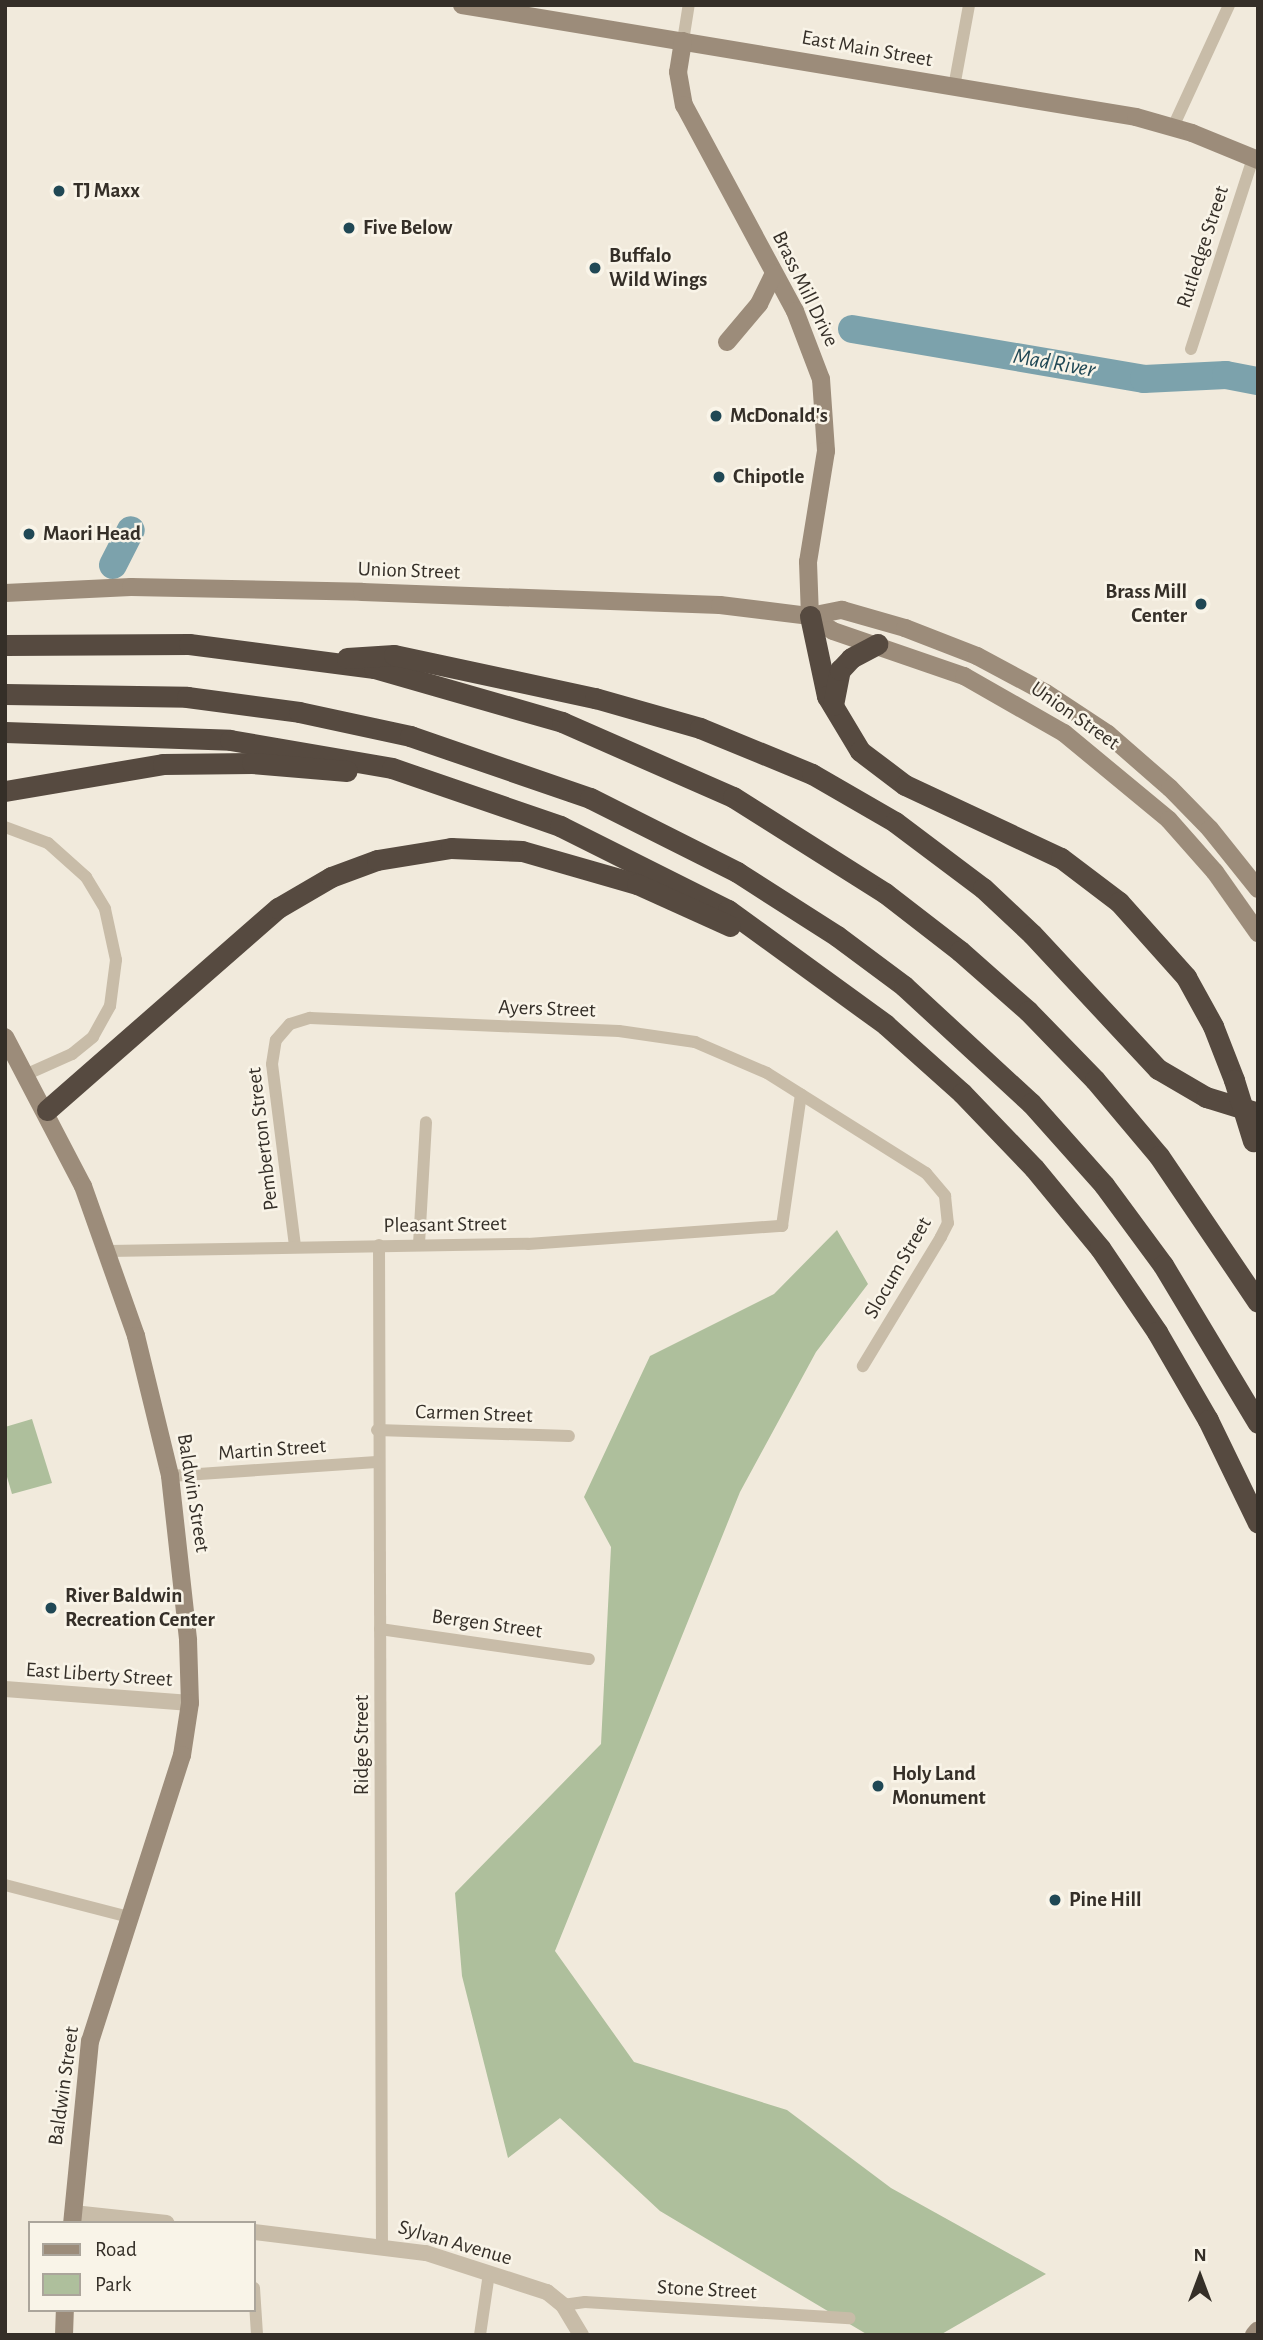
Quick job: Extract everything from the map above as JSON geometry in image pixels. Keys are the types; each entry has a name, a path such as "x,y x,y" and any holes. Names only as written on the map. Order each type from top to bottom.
{"highway":[{"path":"810,616 819,668 834,714 855,745 885,773 1040,846 1119,902 1186,977 1213,1026 1234,1080 1255,1149"},
{"path":"5,645 189,644 338,661 489,698 620,744 753,809 866,879 983,970 1073,1056 1180,1183 1258,1302"},
{"path":"834,714 833,695 840,670 851,658 877,644"},
{"path":"338,661 371,653 394,655 595,698 700,728 812,774 895,822 983,888 1032,934 1158,1069 1206,1097 1252,1110"},
{"path":"5,694 187,697 311,714 410,736 590,798 737,872 838,936 904,986 1000,1072 1061,1134 1169,1274 1258,1423"},
{"path":"5,733 134,733 250,742 346,758 538,817 677,881 749,924 864,1008 982,1113 1087,1232 1174,1359 1258,1522"},
{"path":"5,791 101,771 192,763 278,764 417,779"},
{"path":"47,1110 285,903 347,870 430,849 522,851 628,881 732,928 831,992 864,1008"}],"main road":[{"name":"East Main Street","path":"462,5 954,87 1173,127 1255,159"},
{"name":"Brass Mill Drive","path":"683,41 678,72 684,105 809,343 825,411 824,464 808,562 810,616"},
{"path":"727,342 759,304 774,273"},
{"name":"Union Street","path":"5,593 131,587 376,592 720,605 810,616 829,610 850,612 967,652 1065,704 1149,769 1210,829 1258,889"},
{"name":"Union Street","path":"810,616 832,631 877,644 1008,698 1064,733 1133,786 1195,849 1258,933"},
{"path":"1133,786 1149,769"},
{"name":"Baldwin Street","path":"5,1037 47,1110 109,1251 146,1374 170,1476 186,1606 190,1703 178,1771 90,2041 72,2218"},
{"path":"64,2335 65,2312"},
{"path":"1254,2335 1258,2330"}],"street":[{"path":"683,41 689,5"},
{"path":"954,87 969,5"},
{"path":"1173,127 1229,5"},
{"name":"Rutledge Street","path":"1191,349 1255,159"},
{"path":"5,827 48,843 86,877 105,909 116,960 114,993 93,1037 72,1054 27,1074"},
{"name":"Ayers Street","path":"282,1031 310,1018 644,1033 718,1049 801,1094"},
{"name":"Pemberton Street","path":"282,1031 276,1040 272,1064 295,1246"},
{"name":"Pleasant Street","path":"109,1251 591,1241 782,1226 801,1094"},
{"name":"Slocum Street","path":"801,1094 926,1173 938,1183 948,1209 941,1237 863,1366"},
{"path":"419,1244 426,1122"},
{"name":"Ridge Street","path":"379,1245 377,1462 382,2245"},
{"name":"Carmen Street","path":"377,1430 569,1436"},
{"name":"Martin Street","path":"170,1476 377,1462"},
{"name":"Bergen Street","path":"380,1629 589,1658"},
{"name":"East Liberty Street","path":"5,1689 190,1703"},
{"path":"5,1885 129,1917"},
{"path":"72,2218 128,2221"},
{"name":"Sylvan Avenue","path":"256,2232 416,2250 489,2273 547,2292 563,2305 581,2335"},
{"path":"481,2335 489,2273"},
{"name":"Stone Street","path":"563,2305 585,2302 850,2318"},
{"path":"256,2312 257,2335"}],"green space":[{"path":"837,1230 868,1284 816,1352 740,1492 555,1951 634,2062 787,2110 891,2188 1046,2274 940,2335 868,2335 660,2211 560,2118 508,2158 462,1976 455,1893 601,1744 611,1547 584,1497 650,1356 774,1294"},
{"path":"32,1419 52,1483 12,1494 5,1470 5,1427"}],"waterway":[{"name":"Mad River","path":"852,329 1144,379 1226,375 1258,381"},
{"name":"Mad River","path":"113,565 131,530"}],"place":[{"name":"TJ Maxx","path":"59,191"},
{"name":"Five Below","path":"349,228"},
{"name":"Buffalo Wild Wings","path":"595,268"},
{"name":"McDonald's","path":"716,416"},
{"name":"Chipotle","path":"719,477"},
{"name":"Maori Head","path":"29,534"},
{"name":"Brass Mill Center","path":"1201,604"},
{"name":"River Baldwin Recreation Center","path":"51,1608"},
{"name":"Holy Land Monument","path":"878,1786"},
{"name":"Pine Hill","path":"1055,1900"}]}
